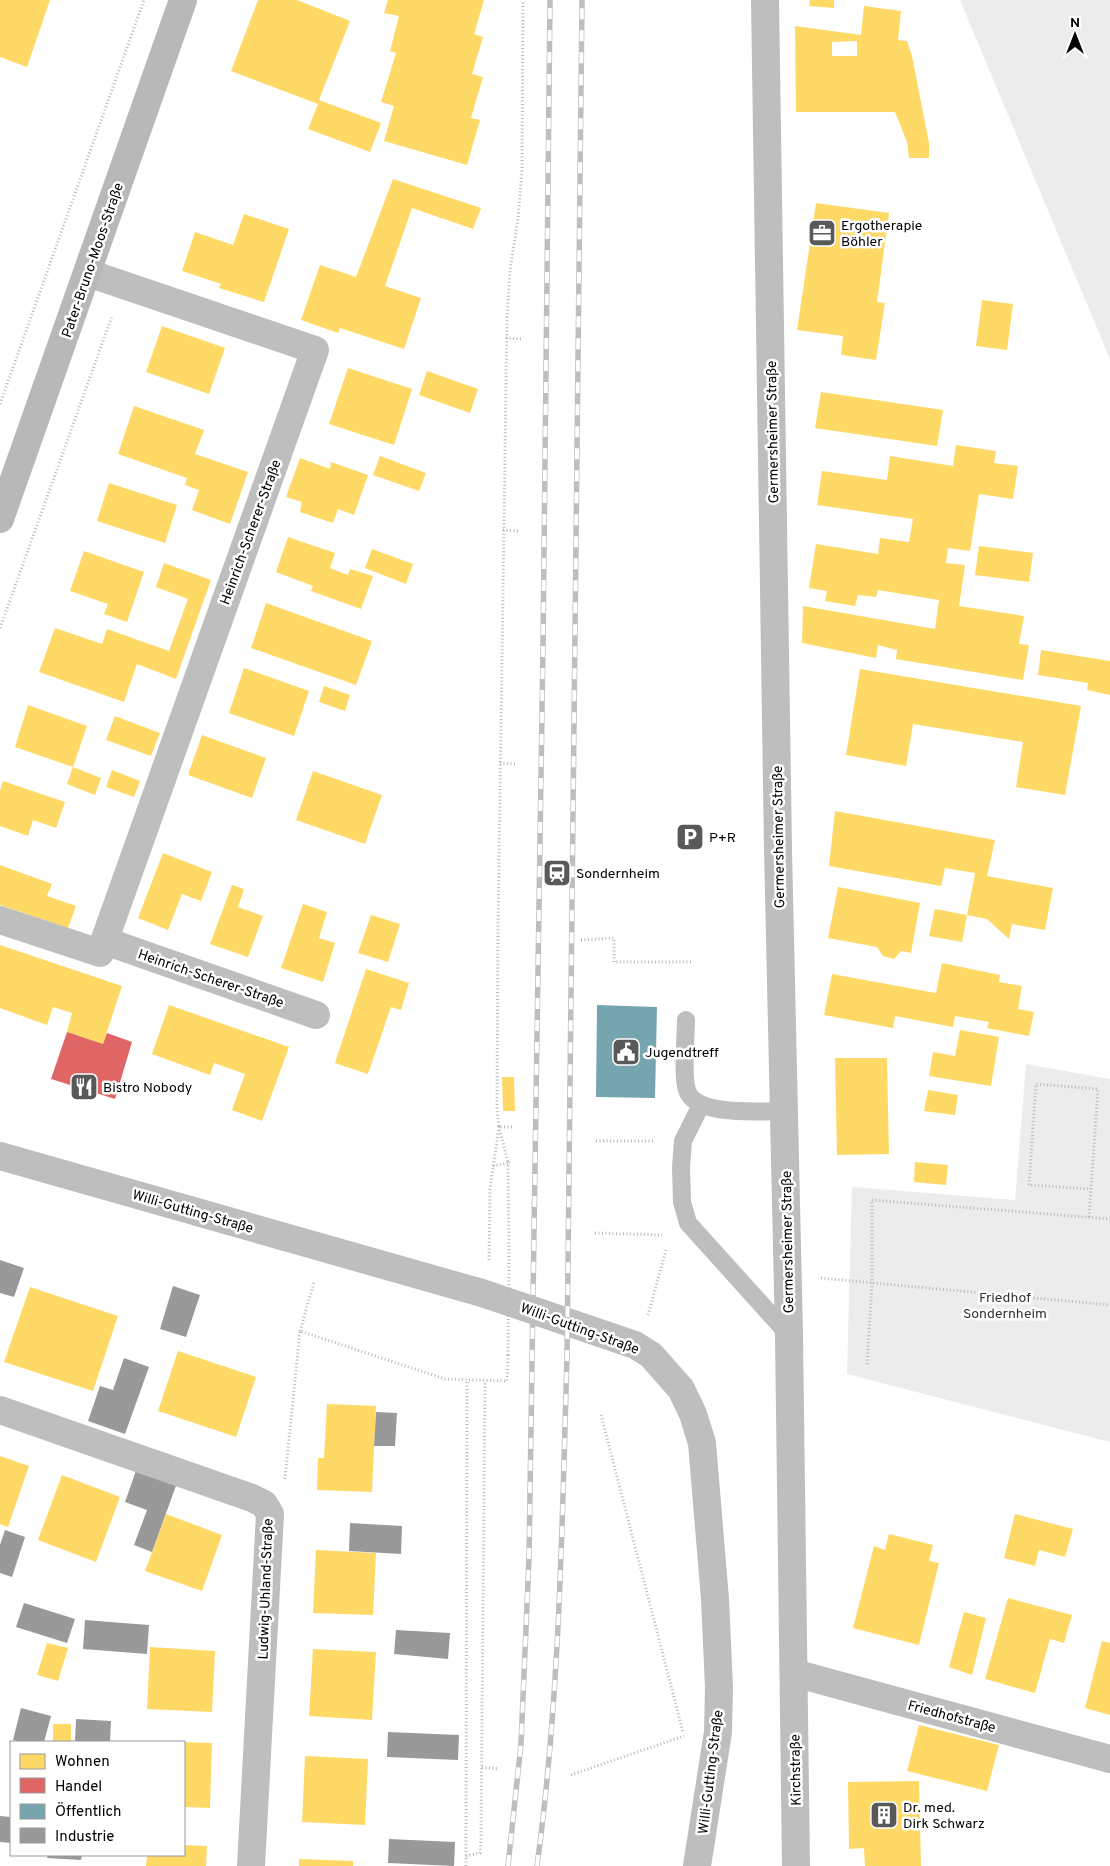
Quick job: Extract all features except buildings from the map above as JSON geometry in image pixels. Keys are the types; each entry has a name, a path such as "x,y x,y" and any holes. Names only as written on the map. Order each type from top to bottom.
{"main road":[{"name":"Pater-Bruno-Moos-Straße","path":"0,519 88,274 183,0"}],"street":[{"name":"Germersheimer Straße","path":"765,0 778,850 788,1274 794,1673"},
{"name":"Heinrich-Scherer-Straße","path":"88,274 315,350 105,941 316,1015"},
{"path":"0,920 100,953 105,941"},
{"name":"Willi-Gutting-Straße","path":"0,1156 482,1294 635,1345 651,1355 662,1366 681,1389 693,1414 702,1443 715,1599 719,1687 718,1732 697,1866"},
{"name":"Ludwig-Uhland-Straße","path":"0,1410 252,1498 264,1504 270,1514 252,1866"},
{"name":"Friedhofstraße","path":"794,1673 1110,1759"},
{"name":"Kirchstraße","path":"794,1673 796,1866"}],"lane":[{"path":"686,1020 686,1084 690,1096 701,1105 716,1109 784,1111"},
{"path":"701,1105 683,1141 681,1167 682,1202 688,1223 789,1335"}],"path":[{"path":"0,404 144,0"},
{"path":"488,1268 490,1189 499,1127 497,1100 506,338 510,270 518,219 522,171 523,0"},
{"path":"0,628 123,285"},
{"path":"506,338 522,339"},
{"path":"503,530 519,531"},
{"path":"500,763 516,764"},
{"path":"581,940 614,938 614,962 693,962"},
{"path":"1089,1217 1091,1190 1098,1089 1036,1084 1029,1184 1091,1190"},
{"path":"499,1127 512,1127"},
{"path":"300,1331 445,1379 507,1381 510,1161 499,1127"},
{"path":"596,1142 683,1141"},
{"path":"493,1166 510,1161"},
{"path":"867,1364 872,1283 872,1200 1110,1219"},
{"path":"595,1233 670,1235"},
{"path":"647,1320 666,1250"},
{"path":"788,1274 1110,1305"},
{"path":"270,1514 285,1486 300,1331 314,1282"},
{"path":"466,1866 467,1381"},
{"path":"466,1856 480,1853 485,1381"},
{"path":"572,1776 684,1736 601,1415"},
{"path":"482,1768 499,1769"}],"green space":[{"path":"960,0 1110,0 1110,359"},
{"name":"Friedhof Sondernheim","path":"1026,1064 1110,1079 1110,1442 847,1374 852,1187 1015,1200"}],"railway":[{"path":"508,1866 521,1744 529,1558 543,646 550,0"},
{"path":"537,1866 551,1739 559,1611 567,1356 582,0"}],"place":[{"name":"Ergotherapie Böhler","path":"822,233"},
{"name":"P+R","path":"690,837"},
{"name":"Sondernheim","path":"557,873"},
{"name":"Jugendtreff","path":"626,1052"},
{"name":"Bistro Nobody","path":"84,1087"},
{"name":"Dr. med. Dirk Schwarz","path":"884,1815"}]}
